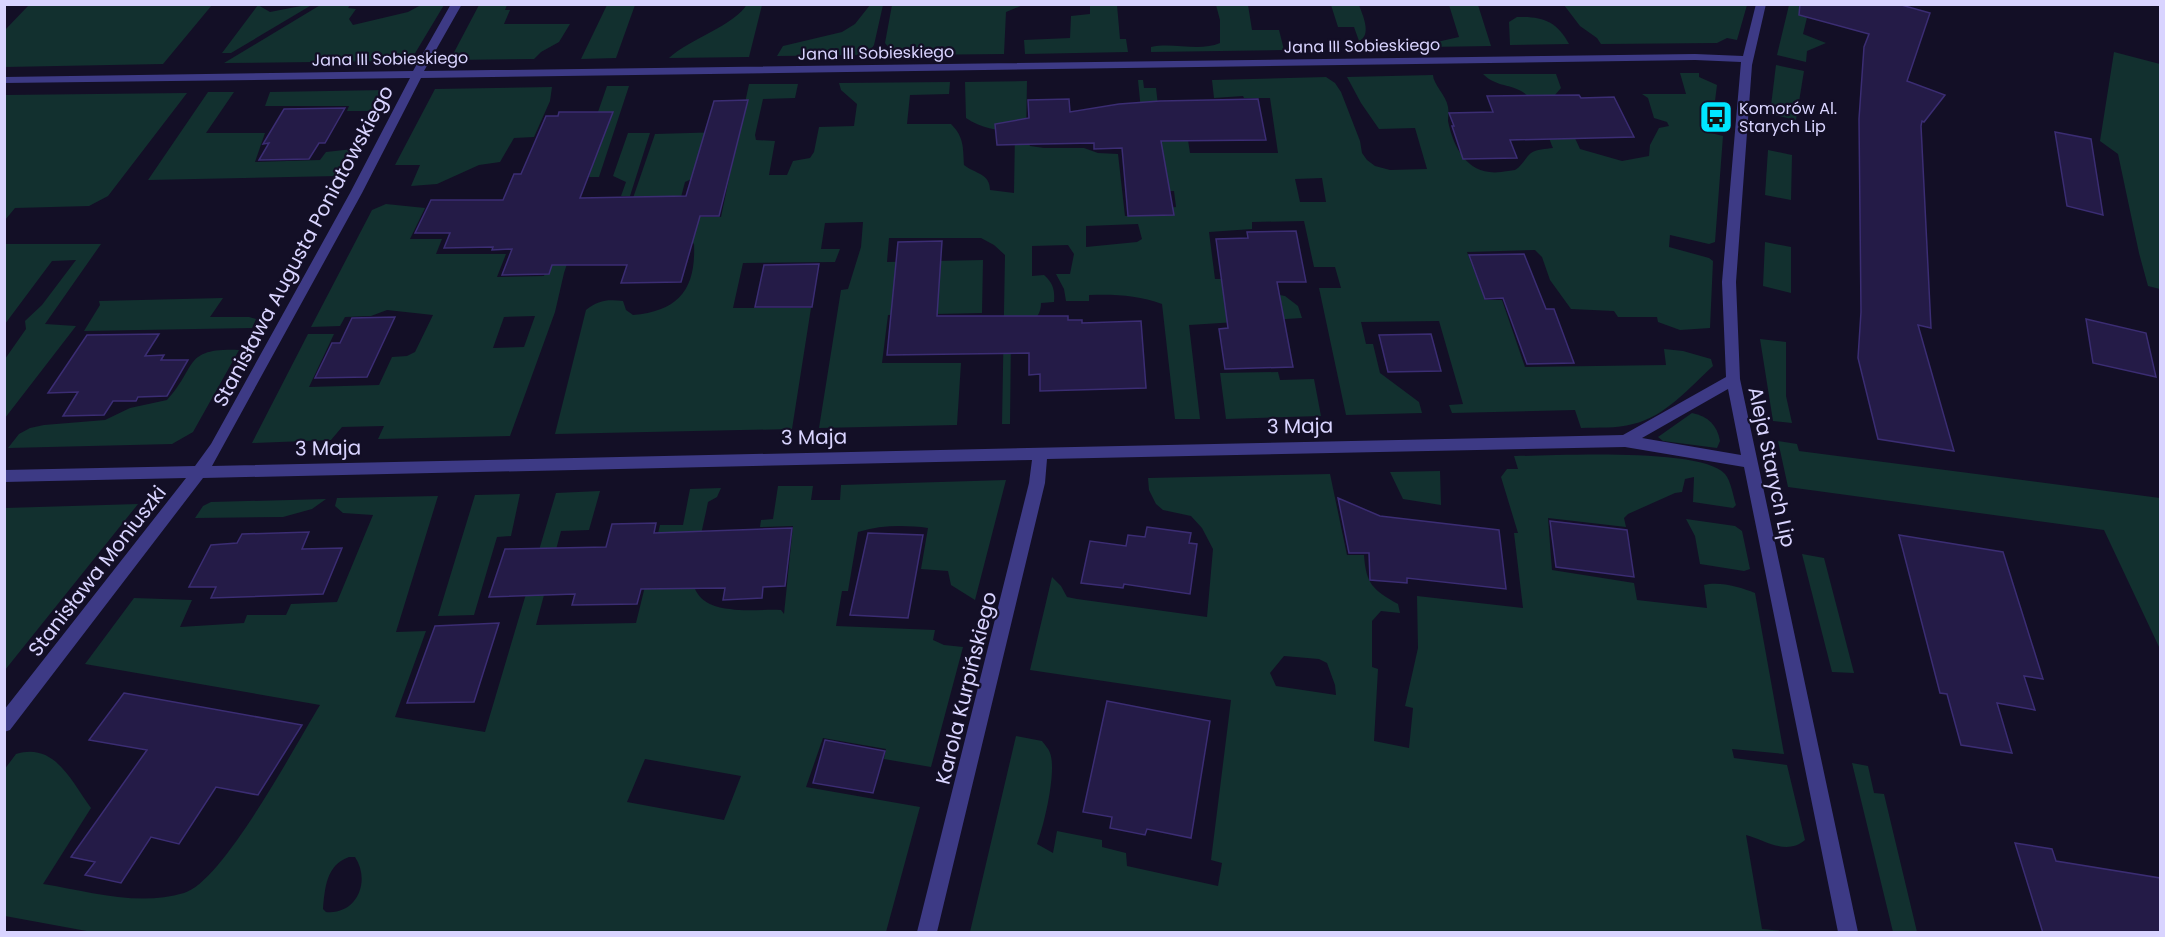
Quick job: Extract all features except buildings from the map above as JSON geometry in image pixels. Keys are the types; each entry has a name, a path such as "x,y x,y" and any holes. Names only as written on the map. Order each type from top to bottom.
{"street":[{"name":"Stanisława Augusta Poniatowskiego","path":"199,472 252,385 457,4"},
{"name":"Aleja Starych Lip","path":"1761,4 1748,59 1729,282 1733,379 1748,462 1848,933"},
{"name":"Jana III Sobieskiego","path":"4,80 1695,57 1748,59"},
{"name":"3 Maja","path":"1625,441 1733,379"},
{"name":"3 Maja","path":"4,476 1625,441 1748,462"},
{"name":"Karola Kurpińskiego","path":"927,933 1037,483 1040,453"},
{"name":"Stanisława Moniuszki","path":"4,724 199,472"}],"green space":[{"path":"322,4 350,5 348,8 356,9 349,19 353,25 408,12 421,5 444,5 414,55 407,55 405,59 397,61 224,63"},
{"path":"747,4 762,5 749,57 669,58 677,51 723,25 742,11"},
{"path":"892,4 1023,5 1006,12 1004,54 908,55 908,52 889,48 885,43"},
{"path":"29,5 212,5 163,64 5,67 5,30"},
{"path":"258,5 270,12 310,6 231,53 222,53"},
{"path":"479,5 507,5 505,10 510,10 504,24 570,24 559,42 541,52 534,59 450,60"},
{"path":"607,5 635,5 616,58 581,59"},
{"path":"870,5 883,5 874,45 867,55 777,56 783,46 842,32 855,24"},
{"path":"1090,5 1117,5 1120,39 1126,39 1128,52 1025,54 1024,40 1070,38 1071,16 1090,14"},
{"path":"1216,5 1248,5 1252,30 1279,30 1284,50 1151,52 1151,47 1203,47 1220,43 1220,20"},
{"path":"1331,5 1359,5 1366,30 1363,38 1359,41 1354,27 1338,27"},
{"path":"1449,5 1478,5 1491,46 1428,47 1428,44 1459,37"},
{"path":"1564,5 1747,5 1737,40 1727,38 1717,43 1601,44 1597,38 1580,26"},
{"path":"1789,5 1810,5 1803,34 1826,43 1807,51 1806,62 1777,55"},
{"path":"1517,17 1541,19 1554,25 1569,44 1510,45 1509,22"},
{"path":"2114,52 2160,64 2160,289 2148,286 2118,154 2100,141"},
{"path":"1776,65 1804,71 1796,120 1770,114"},
{"path":"1680,73 1699,73 1699,77 1717,85 1711,133 1723,136 1715,242 1709,244 1670,235 1669,247 1713,261 1710,328 1680,330 1658,322 1657,317 1618,317 1614,311 1571,309 1550,280 1542,257 1535,250 1467,252 1485,300 1502,300 1525,367 1666,365 1664,349 1683,351 1711,359 1713,366 1666,408 1656,415 1627,426 1581,428 1575,410 1452,413 1449,405 1463,404 1439,321 1361,322 1366,344 1373,344 1380,373 1419,402 1422,413 1346,415 1319,288 1341,288 1335,267 1314,267 1304,221 1252,222 1252,229 1209,232 1215,279 1229,279 1264,292 1285,296 1298,306 1302,318 1189,325 1200,419 1175,419 1162,304 1135,297 1108,295 1089,295 1089,301 1066,301 1064,289 1056,274 1070,274 1074,254 1068,245 1032,246 1032,276 1044,275 1050,281 1053,287 1054,302 1041,303 1035,319 1011,334 1010,424 1002,424 1005,255 994,245 981,238 889,238 887,262 983,260 982,313 888,315 882,363 961,363 957,425 819,428 841,290 848,289 861,247 863,222 825,223 821,249 840,249 835,262 743,263 733,308 811,308 792,429 555,434 586,310 599,302 613,300 623,301 626,310 633,315 662,309 682,295 692,274 694,260 694,244 689,239 576,237 564,273 555,312 510,436 378,439 384,426 342,427 331,440 252,443 308,334 334,334 309,387 379,385 392,357 407,356 415,352 433,315 387,310 371,316 345,317 340,326 311,327 372,210 386,204 425,208 410,239 442,239 436,254 506,254 497,277 544,276 571,202 633,198 655,134 724,132 700,175 685,182 681,197 666,217 721,217 749,84 798,84 795,98 763,99 755,135 756,140 775,141 769,175 787,175 793,161 810,158 814,152 819,127 854,126 857,104 841,90 839,83 950,82 949,94 910,95 907,124 951,124 961,138 964,165 985,177 990,190 1014,193 1015,131 989,128 966,118 965,82 1027,81 1026,137 1030,146 1084,148 1098,153 1118,154 1125,216 1157,216 1156,209 1176,207 1174,191 1155,191 1147,172 1138,80 1143,80 1144,88 1156,88 1162,140 1188,140 1190,153 1278,153 1270,98 1244,98 1243,96 1214,98 1212,80 1326,77 1335,83 1341,92 1360,141 1362,153 1375,166 1390,170 1427,169 1415,128 1379,129 1347,77 1433,75 1447,103 1448,121 1459,151 1472,165 1490,172 1515,170 1533,152 1553,148 1533,102 1521,91 1492,81 1483,74 1556,74 1561,88 1555,95 1580,149 1622,161 1649,156 1650,145 1659,128 1669,126 1667,122 1654,118 1648,98 1642,94 1686,94","holes":["1322,178 1326,202 1300,202 1295,179","1138,224 1142,239 1137,242 1086,247 1086,226","535,316 524,347 493,348 504,317"]},
{"path":"607,86 629,86 599,177 589,177 592,167 586,167 590,135"},
{"path":"552,87 550,101 534,137 514,138 500,162 479,165 437,184 411,186 420,165 395,165 435,89"},
{"path":"386,90 374,111 347,111 349,106 265,106 270,92"},
{"path":"208,92 234,92 206,133 265,133 255,162 320,160 326,152 353,149 338,176 148,180"},
{"path":"187,93 108,196 89,206 15,208 5,220 5,95"},
{"path":"628,133 650,133 630,196 621,196 626,182 613,176"},
{"path":"1768,150 1792,155 1791,200 1765,195"},
{"path":"1765,242 1791,247 1791,293 1763,286"},
{"path":"5,244 101,244 45,324 76,326 5,418 5,359 26,329 25,321 42,305 76,260 52,261 5,324"},
{"path":"223,298 210,317 249,317 256,319 252,328 84,331 100,305 99,301"},
{"path":"1760,339 1786,342 1786,396 1792,423 1773,421"},
{"path":"221,350 239,350 193,432 172,444 8,448 19,434 30,428 105,420 130,408 167,400 199,356"},
{"path":"1278,372 1280,380 1314,379 1321,416 1226,419 1220,373"},
{"path":"1692,413 1703,416 1717,430 1720,441 1717,448 1663,441 1658,437"},
{"path":"1778,441 1797,444 1799,451 2160,498 2160,649 2104,530 1788,487"},
{"path":"1514,456 1658,456 1711,465 1727,477 1736,505 1733,508 1693,502 1694,477 1685,479 1682,492 1628,514 1624,518 1626,527 1548,518 1552,570 1634,583 1637,600 1707,608 1704,585 1730,585 1755,593 1784,754 1732,749 1734,758 1787,765 1805,840 1798,845 1783,847 1746,835 1762,929 1791,932 970,932 1016,736 1042,741 1052,761 1049,798 1037,844 1053,853 1057,831 1102,840 1102,847 1126,853 1127,866 1218,886 1222,863 1211,860 1231,700 1030,670 1052,577 1067,597 1207,617 1213,549 1202,528 1191,516 1163,510 1156,504 1149,490 1148,478 1330,474 1347,555 1364,555 1372,585 1382,595 1398,604 1400,613 1381,611 1372,621 1372,667 1378,669 1374,741 1409,748 1413,708 1405,706 1418,648 1417,596 1523,608 1514,533 1518,533 1501,477 1507,469 1518,469","holes":["1284,656 1319,659 1327,663 1336,695 1276,686 1270,673"]},
{"path":"1440,471 1441,505 1403,499 1390,472"},
{"path":"1006,480 975,600 951,585 948,571 921,569 928,528 911,526 884,527 858,532 848,591 842,591 836,626 935,630 933,640 944,645 963,647 931,767 884,759 886,749 823,738 806,787 920,807 886,932 92,932 5,916 4,770 16,754 30,752 52,759 69,776 91,808 43,884 131,898 167,897 184,893 200,883 238,839 277,779 320,705 85,664 134,598 192,600 180,627 244,623 247,615 286,615 291,604 337,602 373,515 343,513 335,506 337,498 438,496 396,632 426,631 395,717 485,732 556,493 600,491 589,530 561,531 536,625 636,623 660,525 683,525 690,489 721,488 717,497 708,502 698,547 694,582 695,589 701,598 720,607 743,610 781,610 784,614 793,526 760,527 761,520 773,519 778,486 813,486 811,500 840,500 841,485","holes":["645,759 741,776 724,820 627,802","349,857 355,857 360,866 362,876 358,895 346,908 326,912 323,909 328,878 331,871"]},
{"path":"520,494 511,536 497,537 474,615 438,616 475,495"},
{"path":"326,499 312,509 283,517 195,518 203,506 211,502"},
{"path":"138,504 5,670 5,508"},
{"path":"1686,519 1735,526 1742,531 1750,569 1744,571 1700,564 1695,536"},
{"path":"1802,554 1824,558 1854,673 1832,672"},
{"path":"1852,763 1868,766 1874,793 1884,794 1917,932 1893,932"}],"place":[{"name":"Komorów Al. Starych Lip","path":"1716,117"}]}
